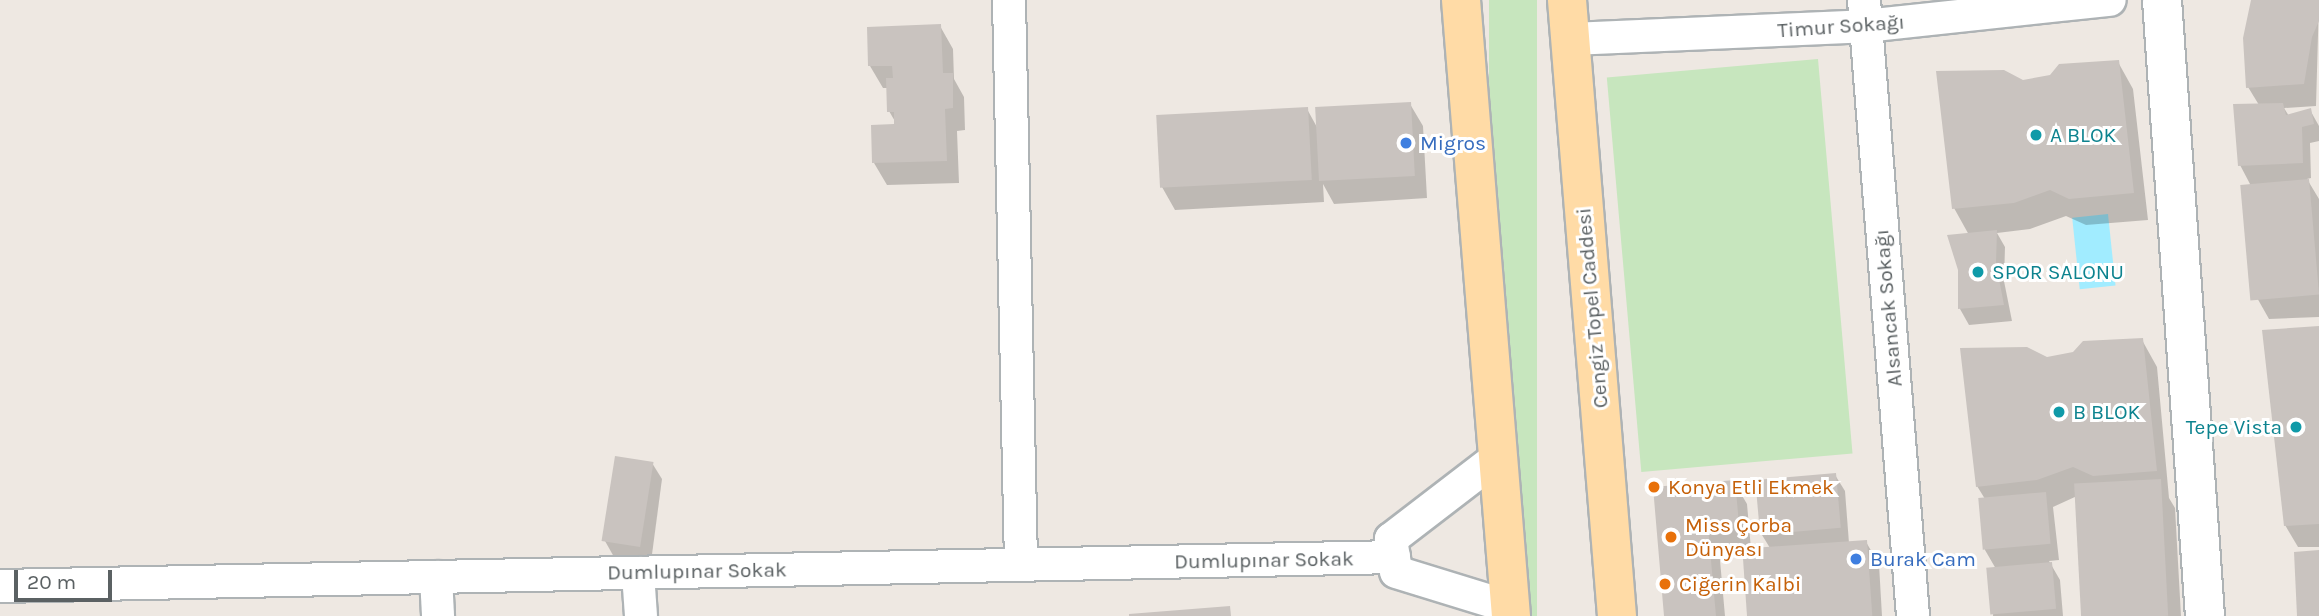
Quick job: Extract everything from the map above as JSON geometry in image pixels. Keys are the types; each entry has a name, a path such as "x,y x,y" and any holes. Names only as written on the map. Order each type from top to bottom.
{"main road":[{"path":"1461,0 1510,611"},
{"name":"Cengiz Topel Caddesi","path":"1567,0 1617,616"}],"street":[{"path":"1009,0 1021,565"},
{"name":"Timur Sokağı","path":"1571,40 1864,13 2110,0"},
{"path":"2162,0 2205,616"},
{"name":"Alsancak Sokağı","path":"1864,13 1913,616"},
{"path":"1498,457 1391,539 1396,572 1510,611"},
{"name":"Dumlupınar Sokak","path":"0,586 1394,557"},
{"path":"638,573 640,616"},
{"path":"436,577 438,616"}],"green space":[{"path":"1489,0 1537,0 1537,616 1489,616"},
{"path":"1818,59 1853,453 1641,472 1607,77"}],"water":[{"path":"2108,214 2116,286 2080,289 2072,218"}],"building":[{"path":"2251,0 2319,0 2319,21 2312,37 2304,84 2246,88 2243,38"},
{"path":"941,24 943,73 953,73 953,108 945,109 947,161 872,163 871,125 894,124 894,112 887,112 886,78 893,78 892,66 868,66 867,27"},
{"name":"A BLOK","path":"2119,60 2134,193 2069,199 2050,190 2014,203 1952,209 1936,71 2004,70 2023,80 2050,75 2059,64"},
{"path":"1411,102 1415,176 1319,181 1315,107"},
{"path":"2283,103 2286,115 2311,108 2314,124 2302,127 2303,163 2238,166 2233,104"},
{"path":"1308,107 1312,180 1160,188 1156,115"},
{"path":"2309,179 2319,295 2250,301 2240,185"},
{"name":"SPOR SALONU","path":"1997,230 1996,263 2004,305 1958,309 1958,270 1947,235"},
{"name":"Tepe Vista","path":"2319,326 2319,524 2284,526 2262,330"},
{"name":"B BLOK","path":"2143,338 2157,471 2093,476 2073,467 2037,480 1976,487 1960,348 2027,347 2047,357 2073,352 2083,341"},
{"path":"615,456 654,462 640,547 602,541"},
{"path":"1836,473 1841,528 1760,535 1755,480"},
{"path":"2161,479 2168,616 2081,616 2074,484"},
{"path":"1735,480 1739,524 1708,527 1716,616 1664,616 1653,487"},
{"path":"2046,492 2051,544 1983,550 1978,498"},
{"path":"1867,540 1872,616 1747,616 1742,549"},
{"path":"2319,550 2319,616 2297,616 2294,552"},
{"path":"2052,562 2056,609 1990,615 1986,568"},
{"path":"1230,606 1231,616 1129,616 1129,614"}],"place":[{"name":"A BLOK","path":"2036,135"},
{"name":"Migros","path":"1406,143"},
{"name":"SPOR SALONU","path":"1978,272"},
{"name":"B BLOK","path":"2059,412"},
{"name":"Tepe Vista","path":"2296,427"},
{"name":"Konya Etli Ekmek","path":"1654,487"},
{"name":"Miss Çorba Dünyası","path":"1671,537"},
{"name":"Burak Cam","path":"1856,559"},
{"name":"Ciğerin Kalbi","path":"1665,584"}]}
